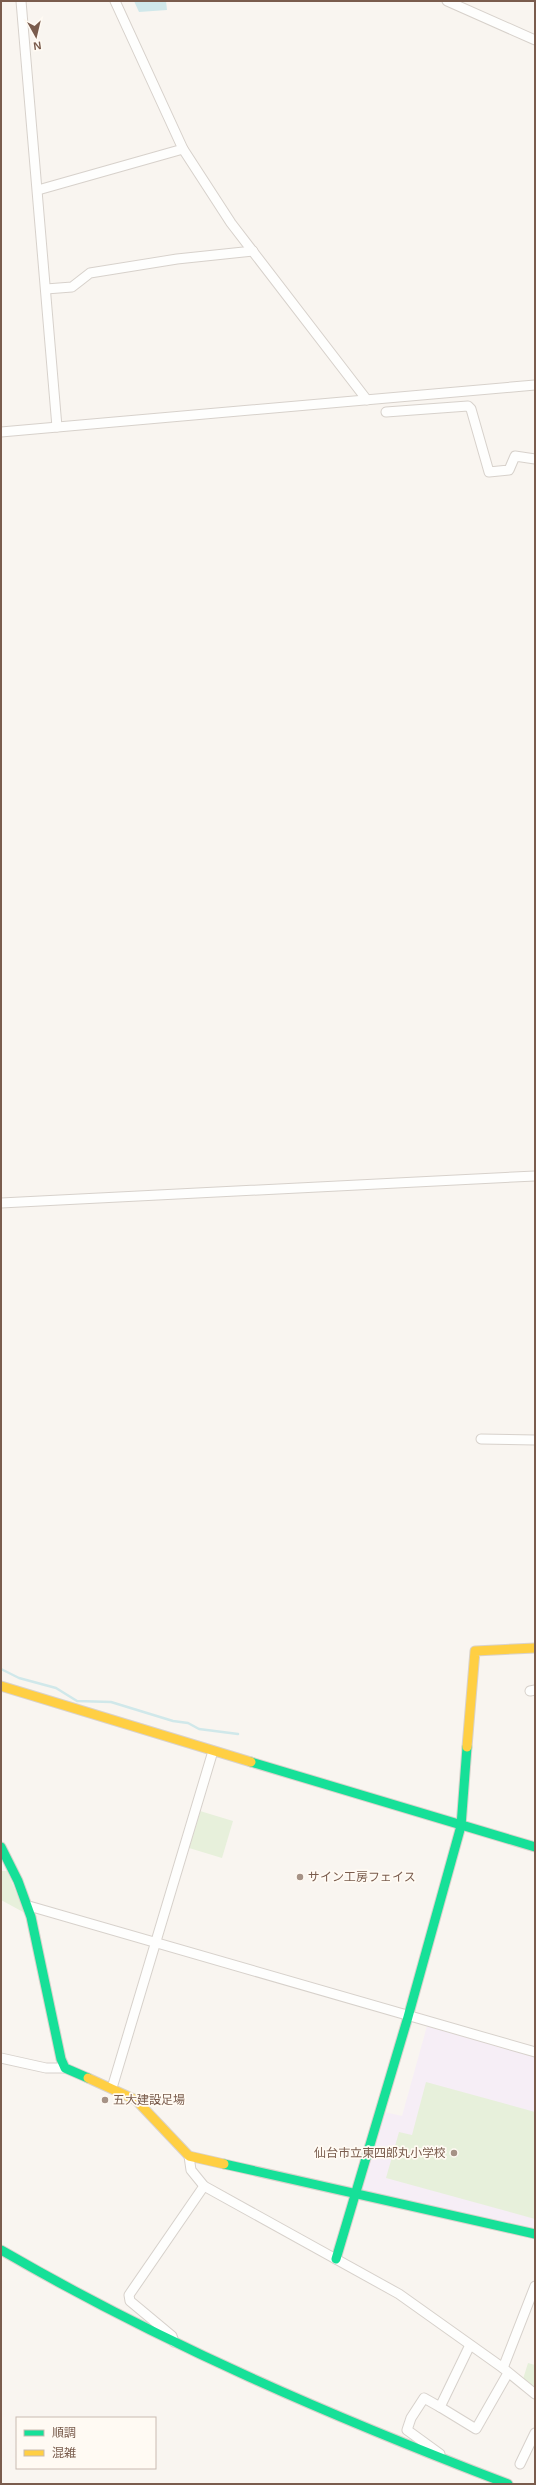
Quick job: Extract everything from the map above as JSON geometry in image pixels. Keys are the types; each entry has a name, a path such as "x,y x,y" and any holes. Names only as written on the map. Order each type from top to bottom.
{"street":[{"path":"21,1 57,427"},
{"path":"115,1 183,149 253,251 367,400"},
{"path":"447,1 535,40"},
{"path":"38,190 183,149"},
{"path":"46,289 72,287 90,273 177,259 253,251"},
{"path":"1,432 535,385"},
{"path":"386,412 468,406 471,409 489,472 508,470 515,456 535,460"},
{"path":"1,1203 535,1176"},
{"path":"481,1439 535,1440"},
{"path":"336,2260 408,2017 461,1826 475,1651 535,1648"},
{"path":"1,1686 461,1826 535,1847"},
{"path":"112,2088 213,1751"},
{"path":"1,1847 20,1883 29,1906 56,2044 65,2068"},
{"path":"29,1906 157,1942 408,2017 535,2052"},
{"path":"1,2058 46,2068 65,2068 136,2100 189,2156 535,2234"},
{"path":"189,2156 191,2170 204,2186 398,2294 506,2370 535,2394"},
{"path":"174,2342 172,2336 130,2301 129,2295 204,2186"},
{"path":"1,2250 108,2311 174,2342 349,2422 508,2484"},
{"path":"447,2461 407,2430 411,2418 424,2398 476,2429 506,2370 535,2286"},
{"path":"440,2407 470,2344"},
{"path":"520,2464 535,2433"}],"shaded area":[{"name":"仙台市立東四郎丸小学校","path":"427,2026 535,2057 535,2228 361,2190 384,2112 402,2116"}],"green space":[{"path":"200,1811 233,1821 222,1858 189,1848"},
{"path":"1,1871 7,1871 25,1913 1,1900"},
{"path":"426,2082 535,2112 535,2219 386,2178 399,2132 412,2135"},
{"path":"528,2363 535,2365 535,2389 523,2379"}],"water":[{"path":"134,1 166,1 167,10 139,12"}],"waterway":[{"path":"1,1669 19,1678 56,1688 77,1701 111,1702 173,1721 188,1723 199,1729 238,1734"}],"traffic: fast":[{"path":"336,2259 408,2017 461,1826 467,1747"},
{"path":"251,1762 535,1847"},
{"path":"1,1847 18,1881 31,1917 61,2059 65,2068 88,2078"},
{"path":"224,2164 535,2234"},
{"path":"1,2250 124,2317 186,2348 313,2405 443,2459 508,2484"}],"traffic: slow":[{"path":"467,1747 475,1651 535,1648"},
{"path":"1,1686 251,1762"},
{"path":"88,2078 136,2100 189,2156 224,2164"}],"place":[{"name":"サイン工房フェイス","path":"300,1877"},
{"name":"五大建設足場","path":"105,2100"},
{"name":"仙台市立東四郎丸小学校","path":"454,2153"}]}
